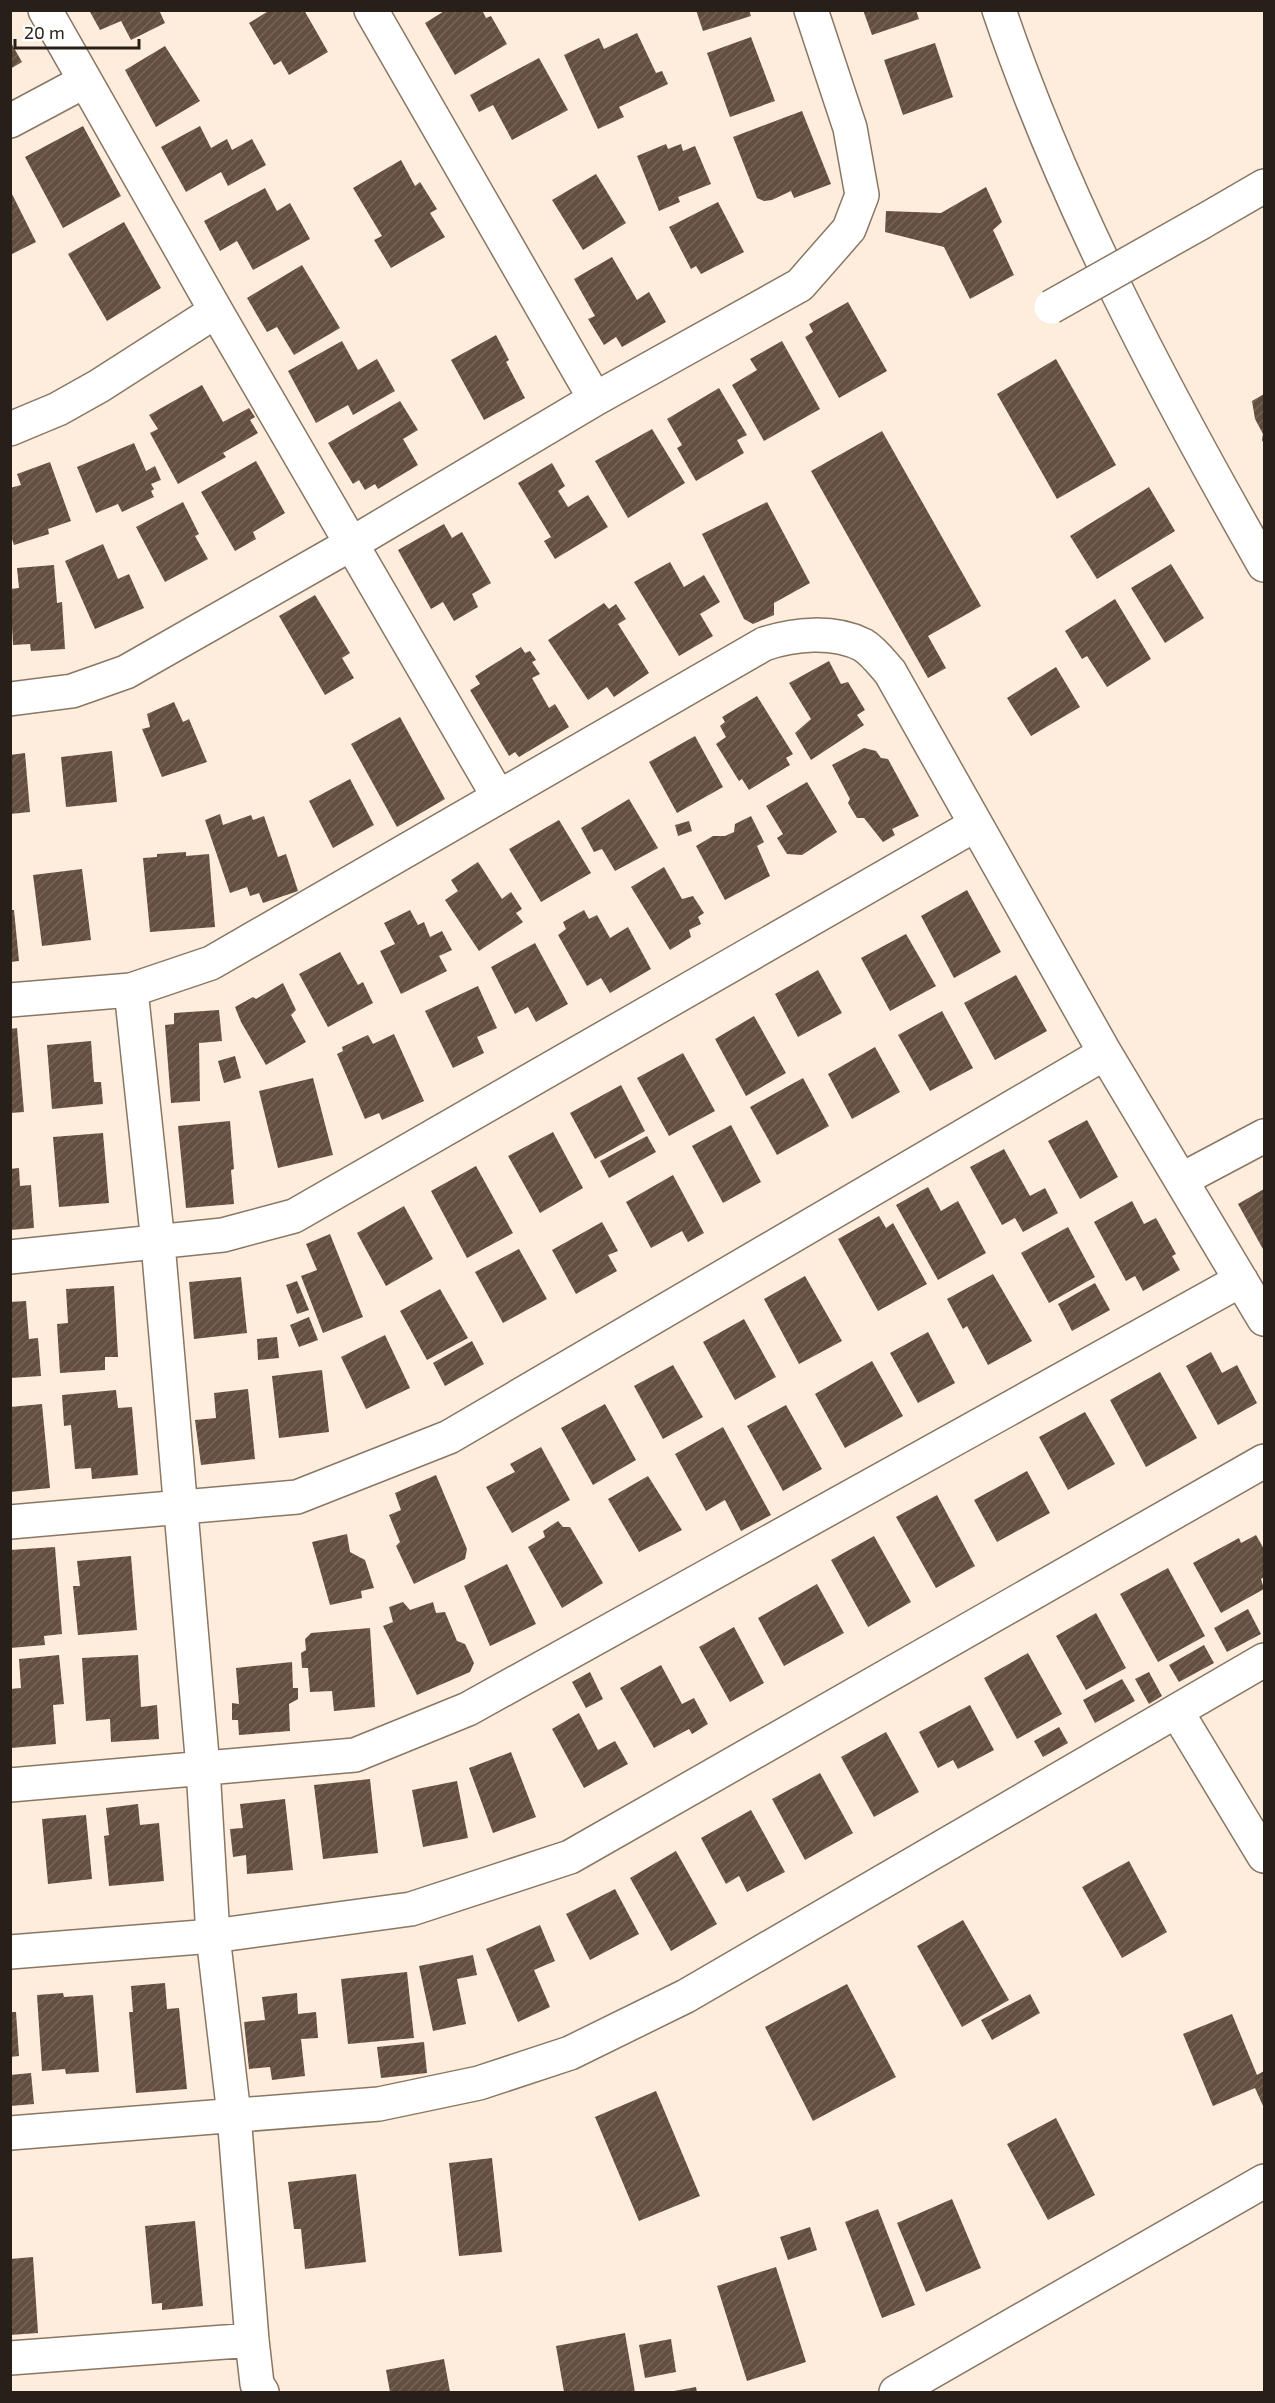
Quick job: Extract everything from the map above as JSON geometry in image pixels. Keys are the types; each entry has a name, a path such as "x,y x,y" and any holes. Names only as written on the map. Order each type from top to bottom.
{"street":[{"path":"45,10 216,311 498,796"},
{"path":"371,10 595,399"},
{"path":"10,699 72,691 126,672 351,544 595,399 800,285 849,229 862,195 859,167 850,128 810,10"},
{"path":"999,10 1021,75 1125,305 1194,442 1264,565"},
{"path":"10,121 85,81"},
{"path":"1051,307 1264,186"},
{"path":"10,429 58,409 88,392 216,311"},
{"path":"10,1000 131,990 211,963 764,644 792,637 825,636 847,639 864,646 890,672 1105,1053 1264,1319"},
{"path":"10,1257 223,1235 294,1216 975,825"},
{"path":"131,990 158,1243 203,1768 213,1936 234,2115 252,2340 257,2384 262,2392"},
{"path":"10,1522 297,1497 449,1437 1105,1053"},
{"path":"1181,1180 1264,1136"},
{"path":"10,1785 355,1755 468,1709 1241,1280"},
{"path":"10,1952 213,1936 411,1909 570,1857 1264,1461"},
{"path":"10,2133 379,2104 479,2083 570,2054 686,1996 1264,1660"},
{"path":"1177,1712 1264,1856"},
{"path":"896,2392 1264,2181"},
{"path":"10,2358 252,2340"}],"building":[{"path":"89,10 159,10 165,23 131,40 121,21 100,30"},
{"path":"270,10 304,10 328,52 289,75 281,61 274,65 249,23"},
{"path":"446,10 482,10 486,18 491,16 507,44 455,75 425,23"},
{"path":"696,10 749,10 751,16 703,31"},
{"path":"863,10 916,10 919,19 872,35"},
{"path":"637,33 656,73 662,71 668,84 619,107 624,117 598,129 564,55 599,38 604,49"},
{"path":"751,37 775,101 730,117 707,53"},
{"path":"10,41 22,62 10,69"},
{"path":"935,43 953,97 903,115 884,60"},
{"path":"165,46 200,101 156,127 125,70"},
{"path":"539,58 568,110 512,140 493,105 479,112 470,95"},
{"path":"802,111 831,184 794,198 791,191 772,200 764,201 757,198 733,137"},
{"path":"83,126 121,196 63,228 25,157"},
{"path":"200,126 211,148 227,139 232,150 252,139 266,165 228,186 221,172 186,192 161,147"},
{"path":"666,144 668,149 681,144 683,151 695,146 711,184 678,197 680,202 659,211 637,156"},
{"path":"401,160 415,186 420,182 437,209 430,213 445,237 391,268 374,240 382,236 353,188"},
{"path":"596,174 626,223 583,250 552,200"},
{"path":"986,187 1002,222 993,230 1014,275 970,299 944,247 885,232 886,211 941,213"},
{"path":"265,188 277,211 290,203 310,239 253,270 237,241 220,251 204,221"},
{"path":"10,190 36,242 10,255"},
{"path":"718,202 744,252 701,274 696,266 691,269 669,227"},
{"path":"124,222 161,288 107,321 68,254"},
{"path":"612,257 637,300 649,292 666,322 622,347 616,337 604,345 588,319 595,316 574,279"},
{"path":"302,265 340,328 294,355 277,327 267,332 247,298"},
{"path":"848,302 887,371 839,398 805,337 813,332 809,324"},
{"path":"496,335 509,360 506,362 525,398 484,420 451,360"},
{"path":"342,341 358,370 377,359 395,391 353,415 348,405 316,423 288,371"},
{"path":"782,341 820,409 764,441 732,385 757,370 750,359"},
{"path":"1056,359 1116,465 1057,499 997,394"},
{"path":"202,385 223,422 249,408 255,417 250,420 258,433 223,453 226,457 178,484 150,433 158,429 149,415"},
{"path":"719,388 747,435 737,440 744,453 696,481 677,448 682,445 667,419"},
{"path":"1264,394 1264,444 1263,434 1255,419 1252,401"},
{"path":"400,401 418,430 403,439 418,465 378,489 375,484 365,490 359,480 353,484 328,443"},
{"path":"652,429 685,483 628,518 595,461"},
{"path":"882,431 981,606 928,636 946,668 928,678 811,471"},
{"path":"134,443 146,471 155,466 161,480 151,484 154,497 122,512 118,504 96,513 77,467"},
{"path":"256,461 285,513 253,532 256,539 235,551 201,492"},
{"path":"50,462 71,521 48,529 49,534 14,545 10,533 10,488 21,485 17,474"},
{"path":"552,463 565,486 558,491 568,507 588,495 608,527 555,559 544,541 551,537 518,483"},
{"path":"1149,487 1175,531 1097,579 1070,536"},
{"path":"183,502 199,534 195,536 208,559 165,582 136,527"},
{"path":"767,502 810,583 774,603 774,615 753,624 744,619 702,534"},
{"path":"444,524 452,538 462,532 491,583 472,594 478,607 454,621 443,602 431,609 398,550"},
{"path":"103,544 118,579 129,574 144,608 95,629 65,561"},
{"path":"670,562 684,587 704,575 720,602 700,614 713,636 679,656 634,582"},
{"path":"1171,564 1204,618 1165,643 1131,588"},
{"path":"54,565 57,603 62,602 65,649 31,651 30,644 13,645 10,589 19,588 17,568"},
{"path":"315,595 350,653 342,658 354,678 325,695 279,616"},
{"path":"1115,599 1151,659 1107,687 1087,656 1082,659 1065,631"},
{"path":"604,603 609,609 616,604 626,619 618,624 649,673 614,697 607,687 588,700 548,640"},
{"path":"521,647 525,653 530,651 536,660 532,662 540,674 532,678 549,708 555,704 569,727 519,757 515,752 509,756 470,690 480,684 475,676"},
{"path":"829,661 841,684 848,682 865,710 857,715 864,725 811,760 795,733 811,719 789,683"},
{"path":"1056,667 1080,707 1031,736 1007,698"},
{"path":"757,696 793,754 786,758 790,765 749,790 742,779 739,781 716,744 726,737 720,726 725,722 722,717"},
{"path":"174,702 183,722 189,719 207,762 162,777 142,729 150,727 147,714"},
{"path":"400,717 445,799 397,827 351,744"},
{"path":"695,736 723,787 677,813 649,762"},
{"path":"864,748 876,751 881,758 888,759 919,816 892,829 895,835 883,842 864,818 857,818 832,765"},
{"path":"112,751 117,802 66,807 61,757"},
{"path":"25,753 30,812 10,814 10,755"},
{"path":"350,779 374,825 333,848 309,801"},
{"path":"807,782 837,832 802,855 787,854 777,838 783,834 766,806"},
{"path":"629,799 658,848 615,871 602,849 594,852 581,828"},
{"path":"220,814 223,825 251,815 253,820 264,816 278,857 286,854 298,891 263,903 259,893 250,896 247,887 230,893 205,820"},
{"path":"751,816 764,842 757,846 770,876 725,900 696,846 713,836 725,836 734,832 735,824"},
{"path":"559,820 591,873 541,902 509,849"},
{"path":"689,821 692,831 678,836 675,825"},
{"path":"186,852 186,856 209,854 215,927 150,932 143,858 157,857 157,854"},
{"path":"478,862 502,899 511,892 522,909 516,913 523,922 479,951 445,900 458,891 451,880"},
{"path":"664,867 682,899 693,896 704,913 698,917 701,924 689,930 691,937 670,950 631,887"},
{"path":"82,869 91,940 42,946 33,875"},
{"path":"967,890 1001,952 954,978 921,916"},
{"path":"10,910 14,910 19,961 10,962"},
{"path":"410,910 418,925 424,922 430,937 442,931 452,950 439,956 447,971 401,994 380,951 395,944 384,923"},
{"path":"584,910 589,919 597,915 610,938 628,927 651,969 610,993 601,978 587,986 558,935 566,929 563,922"},
{"path":"906,934 936,986 890,1011 861,958"},
{"path":"535,943 568,1004 536,1022 528,1007 515,1014 491,967"},
{"path":"340,952 358,985 363,982 373,1003 328,1027 299,974"},
{"path":"818,970 842,1013 798,1037 775,994"},
{"path":"1016,975 1047,1031 995,1060 964,1003"},
{"path":"283,983 296,1010 291,1015 306,1042 266,1065 235,1007 253,997 256,999"},
{"path":"478,986 497,1028 477,1037 484,1053 453,1068 425,1011"},
{"path":"219,1010 222,1041 199,1043 200,1101 171,1103 165,1025 174,1024 174,1013"},
{"path":"942,1011 973,1068 930,1091 898,1035"},
{"path":"754,1016 786,1073 746,1096 715,1039"},
{"path":"17,1028 24,1112 10,1113 10,1029"},
{"path":"394,1034 424,1101 382,1120 379,1113 365,1119 337,1054 343,1051 342,1047 368,1035 373,1044"},
{"path":"91,1041 94,1082 101,1082 103,1104 52,1109 47,1045"},
{"path":"875,1047 900,1092 852,1119 828,1074"},
{"path":"683,1053 715,1111 669,1136 637,1078"},
{"path":"235,1056 241,1078 224,1083 218,1061"},
{"path":"313,1078 333,1155 278,1168 259,1091"},
{"path":"803,1078 829,1126 777,1155 750,1107"},
{"path":"621,1085 645,1131 595,1159 570,1113"},
{"path":"1087,1120 1118,1177 1080,1199 1048,1141"},
{"path":"230,1121 234,1204 186,1208 178,1126"},
{"path":"731,1125 761,1182 723,1203 692,1146"},
{"path":"553,1132 583,1188 540,1213 508,1156"},
{"path":"103,1133 109,1203 59,1207 53,1137"},
{"path":"647,1136 656,1152 609,1178 600,1161"},
{"path":"1004,1149 1030,1196 1045,1188 1058,1213 1023,1232 1015,1218 1002,1225 970,1167"},
{"path":"476,1166 513,1233 467,1258 431,1191"},
{"path":"19,1168 20,1186 31,1185 34,1228 10,1230 10,1169"},
{"path":"673,1175 704,1233 688,1242 682,1231 651,1248 626,1202"},
{"path":"928,1187 941,1211 958,1201 986,1253 938,1280 896,1205"},
{"path":"1264,1189 1264,1251 1238,1204"},
{"path":"1132,1201 1144,1224 1156,1218 1176,1254 1172,1256 1180,1270 1143,1291 1135,1276 1126,1281 1094,1222"},
{"path":"404,1206 433,1259 386,1286 357,1233"},
{"path":"879,1216 886,1228 893,1223 927,1284 878,1311 838,1239"},
{"path":"602,1222 618,1251 608,1255 617,1271 576,1294 552,1250"},
{"path":"1068,1227 1095,1277 1049,1303 1021,1253"},
{"path":"330,1234 363,1317 323,1333 301,1276 317,1270 306,1244"},
{"path":"519,1249 547,1299 503,1323 475,1272"},
{"path":"993,1274 1032,1341 988,1365 967,1326 963,1329 947,1299"},
{"path":"805,1276 842,1341 799,1364 764,1299"},
{"path":"241,1277 247,1333 194,1339 189,1282"},
{"path":"297,1281 309,1310 297,1314 286,1285"},
{"path":"1095,1283 1110,1310 1072,1331 1058,1304"},
{"path":"114,1286 118,1357 105,1357 105,1370 60,1373 57,1324 68,1323 66,1289"},
{"path":"440,1289 468,1338 427,1360 400,1311"},
{"path":"26,1301 29,1339 38,1338 41,1376 10,1378 10,1302"},
{"path":"309,1317 318,1340 299,1347 290,1325"},
{"path":"744,1319 776,1377 735,1400 703,1342"},
{"path":"928,1332 955,1383 918,1403 890,1353"},
{"path":"385,1335 410,1388 366,1409 341,1357"},
{"path":"277,1337 279,1358 258,1360 257,1339"},
{"path":"472,1341 484,1364 445,1386 433,1363"},
{"path":"1211,1352 1222,1373 1237,1365 1257,1403 1218,1425 1186,1366"},
{"path":"872,1361 903,1416 845,1448 815,1394"},
{"path":"673,1365 703,1417 663,1439 634,1386"},
{"path":"322,1370 329,1432 279,1438 272,1376"},
{"path":"1160,1372 1197,1438 1146,1467 1110,1400"},
{"path":"248,1389 255,1459 201,1465 195,1420 216,1418 214,1393"},
{"path":"116,1390 118,1408 132,1407 138,1475 92,1479 91,1468 75,1469 71,1425 64,1426 62,1395"},
{"path":"42,1404 50,1488 10,1492 10,1407"},
{"path":"605,1404 636,1460 593,1485 561,1428"},
{"path":"786,1405 822,1469 783,1491 747,1426"},
{"path":"1085,1412 1115,1464 1068,1490 1039,1437"},
{"path":"723,1427 771,1515 741,1531 725,1500 706,1511 675,1454"},
{"path":"541,1447 570,1500 512,1533 486,1487 515,1472 510,1464"},
{"path":"1027,1471 1050,1513 997,1542 974,1500"},
{"path":"436,1475 467,1549 465,1559 414,1584 396,1546 400,1542 389,1515 401,1510 395,1493"},
{"path":"648,1476 682,1530 639,1552 608,1499"},
{"path":"937,1495 975,1566 936,1588 896,1517"},
{"path":"558,1521 563,1527 570,1527 603,1583 562,1608 528,1547 545,1537 543,1531"},
{"path":"347,1534 350,1552 365,1560 374,1588 361,1591 362,1598 330,1605 312,1542"},
{"path":"1256,1535 1264,1549 1264,1577 1261,1579 1264,1589 1221,1613 1193,1563 1239,1538 1241,1543"},
{"path":"874,1536 911,1602 868,1627 831,1560"},
{"path":"55,1547 62,1634 44,1636 45,1645 10,1648 10,1550"},
{"path":"131,1556 137,1630 78,1635 73,1586 80,1586 77,1561"},
{"path":"507,1564 536,1624 490,1646 464,1586"},
{"path":"1168,1568 1205,1636 1158,1662 1120,1594"},
{"path":"817,1584 844,1633 784,1666 758,1618"},
{"path":"403,1602 410,1610 433,1602 436,1613 445,1612 457,1641 465,1644 474,1663 470,1672 417,1695 383,1626 393,1622 389,1607"},
{"path":"1248,1609 1261,1634 1227,1652 1214,1628"},
{"path":"1096,1613 1126,1668 1086,1690 1056,1636"},
{"path":"734,1627 764,1683 730,1702 699,1647"},
{"path":"370,1628 375,1707 334,1711 332,1691 310,1692 308,1668 302,1668 301,1653 306,1650 305,1639 311,1633"},
{"path":"1204,1645 1214,1663 1179,1682 1169,1665"},
{"path":"1028,1653 1062,1714 1017,1739 984,1678"},
{"path":"59,1655 64,1704 53,1705 56,1744 11,1748 10,1689 21,1688 19,1659"},
{"path":"138,1655 141,1707 157,1705 159,1739 111,1742 110,1719 86,1721 82,1658"},
{"path":"292,1662 293,1688 298,1688 298,1699 289,1704 290,1731 239,1735 238,1720 232,1720 232,1703 239,1704 236,1668"},
{"path":"661,1665 682,1704 694,1698 708,1724 692,1734 689,1729 654,1748 620,1688"},
{"path":"590,1672 603,1699 586,1708 572,1682"},
{"path":"1149,1672 1162,1696 1149,1704 1135,1679"},
{"path":"1122,1679 1135,1701 1095,1723 1083,1700"},
{"path":"970,1705 994,1750 958,1769 953,1760 938,1768 919,1732"},
{"path":"579,1713 598,1750 615,1741 628,1764 584,1788 552,1729"},
{"path":"1059,1727 1068,1743 1043,1757 1034,1741"},
{"path":"886,1732 919,1792 874,1817 841,1757"},
{"path":"511,1752 536,1817 493,1833 469,1768"},
{"path":"820,1773 853,1833 805,1860 772,1799"},
{"path":"370,1779 378,1853 323,1859 314,1785"},
{"path":"457,1781 468,1838 423,1847 412,1790"},
{"path":"285,1799 293,1870 247,1874 246,1855 233,1857 230,1829 243,1828 240,1804"},
{"path":"138,1804 140,1825 159,1823 164,1881 109,1886 104,1836 109,1835 106,1808"},
{"path":"751,1810 785,1872 747,1892 739,1876 726,1884 701,1838"},
{"path":"86,1815 92,1879 48,1884 42,1819"},
{"path":"676,1851 717,1924 671,1951 630,1878"},
{"path":"1129,1861 1167,1932 1122,1958 1082,1887"},
{"path":"615,1889 639,1934 590,1960 566,1914"},
{"path":"963,1920 1009,2000 962,2027 917,1946"},
{"path":"540,1925 555,1961 534,1970 550,2007 518,2022 486,1949"},
{"path":"473,1955 477,1975 457,1979 466,2024 433,2031 419,1966"},
{"path":"407,1972 414,2038 348,2044 341,1979"},
{"path":"165,1983 167,2009 179,2008 187,2089 136,2093 129,2012 133,2012 131,1986"},
{"path":"847,1984 896,2077 813,2121 765,2027"},
{"path":"63,1993 64,1997 93,1995 99,2072 66,2074 65,2069 42,2071 37,1995"},
{"path":"297,1993 298,2014 316,2012 318,2038 301,2039 305,2076 272,2080 270,2067 249,2069 244,2022 265,2020 262,1997"},
{"path":"1030,1994 1040,2013 992,2040 981,2020"},
{"path":"10,2012 16,2012 19,2056 10,2057"},
{"path":"1232,2014 1257,2075 1264,2071 1264,2108 1255,2088 1213,2106 1183,2034"},
{"path":"424,2042 427,2073 381,2078 377,2047"},
{"path":"31,2073 34,2104 10,2106 10,2075"},
{"path":"656,2091 700,2196 639,2221 595,2117"},
{"path":"1056,2118 1095,2195 1048,2220 1007,2144"},
{"path":"492,2158 502,2252 459,2256 449,2163"},
{"path":"356,2174 366,2262 305,2269 301,2229 294,2229 288,2182"},
{"path":"952,2199 981,2268 926,2292 897,2223"},
{"path":"878,2209 915,2305 882,2318 845,2222"},
{"path":"195,2221 203,2306 162,2310 162,2303 152,2304 145,2226"},
{"path":"810,2227 817,2250 788,2260 780,2237"},
{"path":"33,2257 38,2333 10,2335 10,2259"},
{"path":"776,2267 806,2362 747,2381 717,2286"},
{"path":"625,2333 635,2392 564,2392 556,2346"},
{"path":"671,2339 676,2372 645,2378 639,2345"},
{"path":"444,2359 450,2392 390,2392 386,2370"},
{"path":"696,2387 697,2392 674,2392 674,2391"}]}
